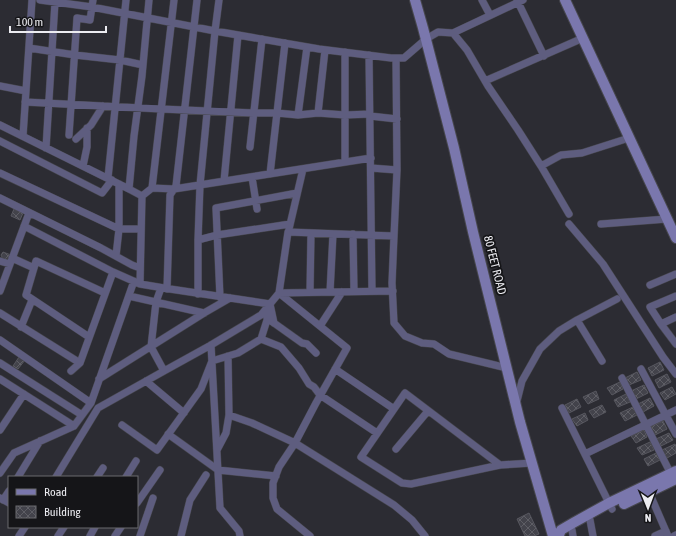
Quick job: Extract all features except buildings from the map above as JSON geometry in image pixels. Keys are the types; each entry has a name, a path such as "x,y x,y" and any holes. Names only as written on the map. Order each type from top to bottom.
{"main road":[{"name":"80 FEET ROAD","path":"415,0 454,148 473,232 516,405 532,463 556,536"},
{"path":"565,0 676,238"},
{"path":"556,536 572,533 611,506 650,492 674,476"},
{"path":"556,536 561,530 674,476"}],"street":[{"path":"23,136 32,0"},
{"path":"40,0 93,3 124,13 215,31 325,50 396,58 404,58 426,39 438,32 453,33 519,1 544,56"},
{"path":"116,256 119,229 113,181 115,107 126,0"},
{"path":"129,189 149,0"},
{"path":"152,188 174,0"},
{"path":"164,371 151,347 156,302 164,288 170,195 176,186 197,0"},
{"path":"198,294 200,185 215,31 220,0"},
{"path":"482,0 490,15"},
{"path":"46,148 55,2"},
{"path":"69,135 77,18 90,20 93,3"},
{"path":"453,33 467,50 485,81 541,166 569,214"},
{"path":"224,181 238,35"},
{"path":"485,81 583,38"},
{"path":"250,147 262,39"},
{"path":"270,174 285,43"},
{"path":"298,115 307,47"},
{"path":"29,48 120,60 143,65"},
{"path":"318,113 325,50"},
{"path":"345,52 345,162"},
{"path":"369,55 372,291"},
{"path":"396,58 397,170 394,236 394,323 405,336 422,343 434,344 449,354 507,368"},
{"path":"0,86 26,91"},
{"path":"25,102 298,115 318,113 345,115 370,114 370,116 397,119"},
{"path":"76,139 91,125 103,106"},
{"path":"0,125 142,196"},
{"path":"83,166 87,147 87,128"},
{"path":"541,166 561,155 582,153 629,138"},
{"path":"0,141 102,193 113,181"},
{"path":"0,473 14,453 74,426 91,403 129,296 137,282 140,268 142,196 152,188 174,189 371,158"},
{"path":"371,168 397,170"},
{"path":"57,476 98,408 211,345 261,315 269,306 279,293 288,232 303,169"},
{"path":"0,173 119,229 141,229"},
{"path":"252,177 257,210"},
{"path":"220,297 216,208 297,193"},
{"path":"0,198 116,256 132,266 140,268"},
{"path":"0,291 29,213"},
{"path":"601,224 667,219"},
{"path":"198,240 217,235 290,224"},
{"path":"569,224 603,264 676,374"},
{"path":"24,226 113,272 137,282 269,306"},
{"path":"288,232 394,236"},
{"path":"310,292 311,233"},
{"path":"330,292 333,234"},
{"path":"353,234 354,291"},
{"path":"0,261 11,261 34,268"},
{"path":"89,337 26,296 36,261 104,293"},
{"path":"71,371 80,363 104,293 113,272"},
{"path":"650,285 676,274"},
{"path":"279,293 393,291"},
{"path":"320,326 342,292"},
{"path":"279,293 347,348 295,443 279,467 273,483 273,498 277,509 310,536"},
{"path":"129,296 204,313"},
{"path":"676,296 650,307 676,344"},
{"path":"99,379 230,298"},
{"path":"516,405 522,381 540,349 559,331 617,299"},
{"path":"22,327 32,300"},
{"path":"212,361 238,353 260,338 271,321 269,306"},
{"path":"1,317 22,327 80,363"},
{"path":"661,324 676,317"},
{"path":"577,320 602,361"},
{"path":"271,321 302,343 307,344 316,353"},
{"path":"260,338 281,347 309,384 314,387 320,395 377,432"},
{"path":"0,340 91,403"},
{"path":"211,345 220,508 239,531 240,536"},
{"path":"217,450 226,433 229,415 228,356"},
{"path":"122,425 157,450 201,389 212,361"},
{"path":"0,363 82,415"},
{"path":"335,369 394,409"},
{"path":"641,369 676,434"},
{"path":"622,378 674,476"},
{"path":"0,381 24,394 74,426"},
{"path":"146,381 184,413"},
{"path":"500,465 405,393 360,456 402,482 411,484 500,465 532,463"},
{"path":"0,430 24,394"},
{"path":"562,408 611,506"},
{"path":"585,454 676,410"},
{"path":"396,449 428,411"},
{"path":"229,415 252,423 295,443 394,505 412,520 425,536"},
{"path":"168,434 218,470 276,476"},
{"path":"19,476 40,441"},
{"path":"127,476 136,461"},
{"path":"98,476 103,468"},
{"path":"138,501 160,470"},
{"path":"180,536 190,500 206,475"},
{"path":"650,492 667,534 655,536"},
{"path":"140,536 153,498"},
{"path":"590,520 593,536"}]}
